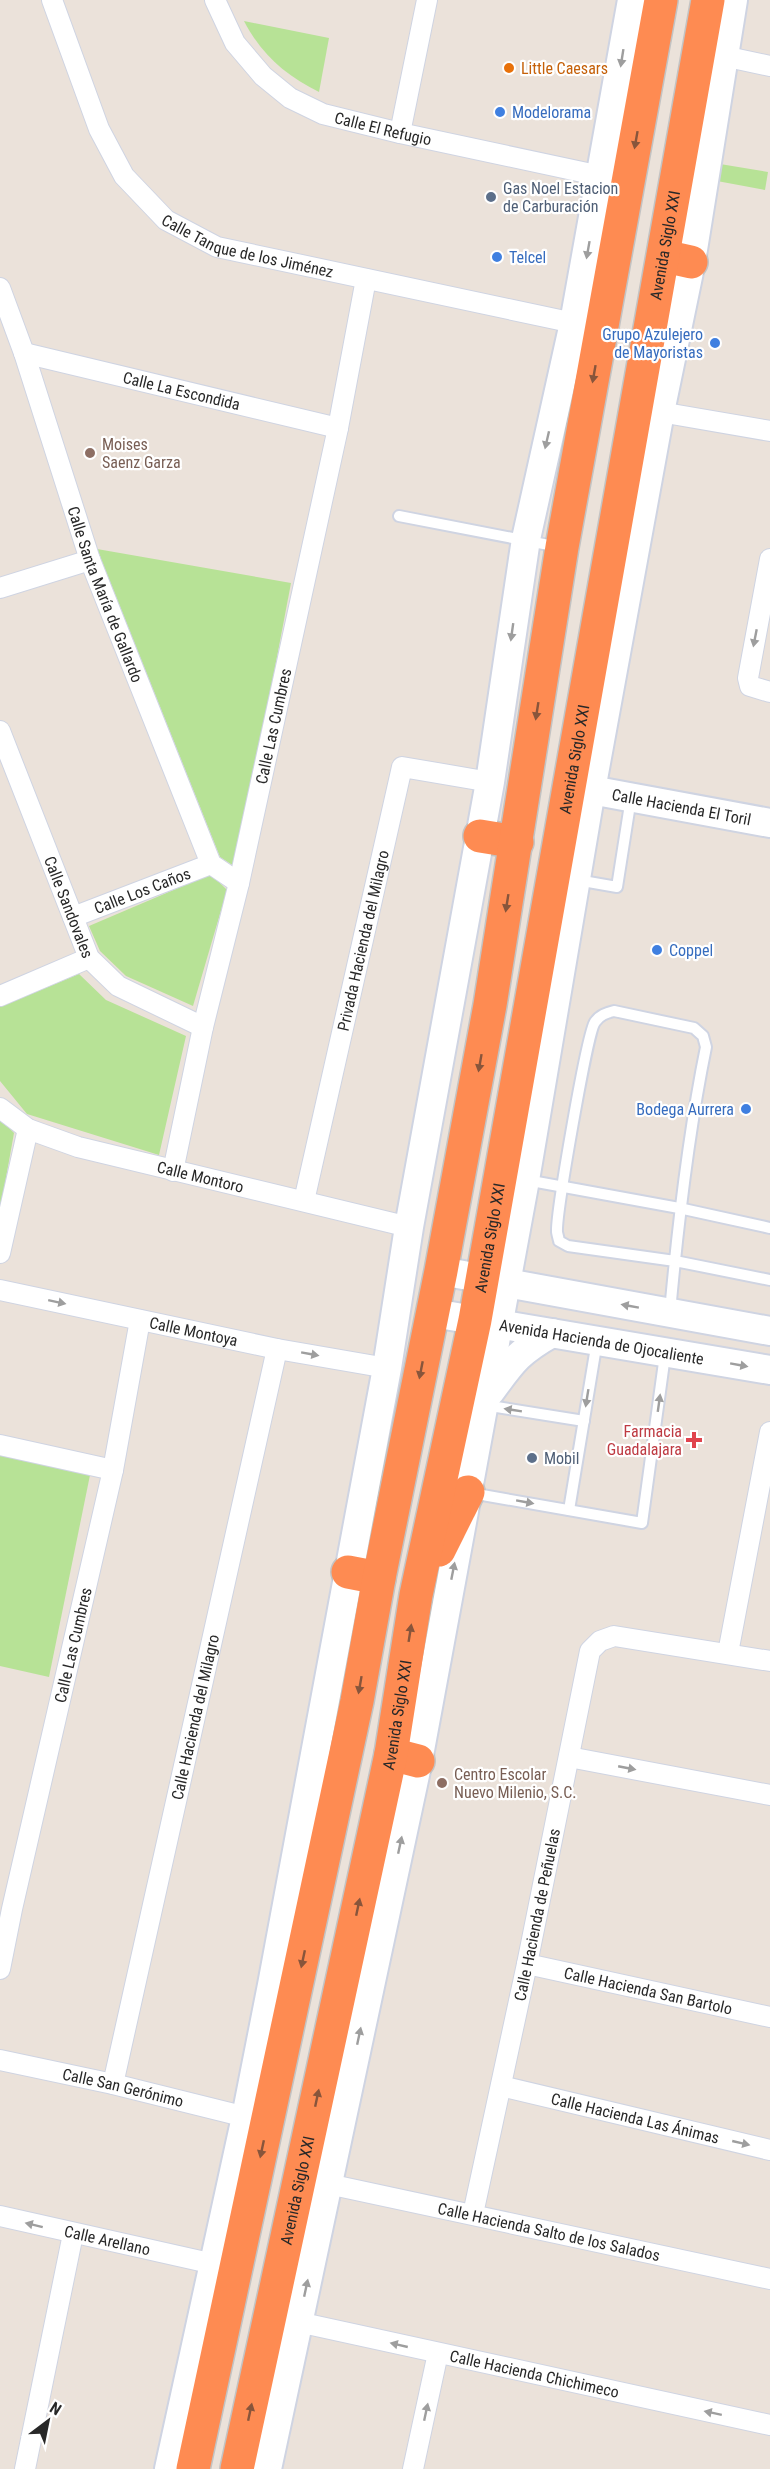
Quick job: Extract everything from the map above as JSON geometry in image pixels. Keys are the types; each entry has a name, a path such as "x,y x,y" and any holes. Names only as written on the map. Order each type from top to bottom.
{"highway":[{"path":"193,2469 284,1988 357,1701 379,1578 441,1271 490,1005 517,842 629,100 661,0"},
{"name":"Avenida Siglo XXI","path":"237,2469 404,1757 416,1595 487,1322 712,53 708,0"},
{"path":"480,836 517,842"},
{"path":"416,1595 468,1492"},
{"path":"348,1572 379,1578"}],"street":[{"name":"Calle Tanque de los Jiménez","path":"52,0 99,129 124,176 166,220 217,247 574,323"},
{"name":"Calle El Refugio","path":"215,0 235,43 264,76 290,98 323,114 601,176"},
{"path":"400,133 427,0"},
{"path":"169,2469 246,2117 284,1988 348,1572 387,1368 409,1227 490,782 526,539 574,323 601,176 629,100 632,0"},
{"name":"Avenida Siglo XXI","path":"712,53 733,0"},
{"path":"712,53 770,66"},
{"name":"Avenida Siglo XXI","path":"494,1281 516,1231 591,790 660,412 677,259"},
{"name":"Calle Las Cumbres","path":"173,1171 203,1027 239,883 338,428 366,279"},
{"name":"Calle Santa María de Gallardo","path":"0,288 24,353 90,560 211,864"},
{"name":"Calle La Escondida","path":"24,353 338,428"},
{"path":"660,412 770,431"},
{"path":"0,588 90,560"},
{"path":"770,560 748,678 750,686 770,692"},
{"name":"Calle Sandovales","path":"0,731 89,958 118,986 203,1027"},
{"name":"Privada Hacienda del Milagro","path":"304,1201 402,767 490,782"},
{"name":"Calle Hacienda El Toril","path":"591,790 770,823"},
{"path":"211,864 239,883"},
{"name":"Calle Los Caños","path":"73,917 211,864"},
{"path":"0,996 89,958"},
{"name":"Calle Montoro","path":"0,1108 28,1129 78,1147 409,1227"},
{"path":"0,1253 28,1129"},
{"path":"516,1231 534,1271 573,1296"},
{"path":"441,1271 770,1331"},
{"name":"Calle Montoya","path":"0,1290 277,1349 387,1368"},
{"name":"Avenida Hacienda de Ojocaliente","path":"433,1313 770,1370"},
{"name":"Calle Las Cumbres","path":"0,1969 6,1908 113,1470 140,1320"},
{"name":"Avenida Siglo XXI","path":"267,2469 328,2184 404,1757 468,1492 484,1402 487,1322"},
{"path":"484,1402 512,1362 526,1348 552,1333"},
{"name":"Calle Hacienda del Milagro","path":"113,2084 277,1349"},
{"path":"728,1653 762,1528 770,1432"},
{"path":"0,1445 113,1470"},
{"name":"Calle Hacienda de Peñuelas","path":"472,2214 527,1964 590,1651 600,1641 614,1636 770,1661"},
{"path":"569,1757 770,1795"},
{"name":"Calle Hacienda San Bartolo","path":"527,1964 770,2017"},
{"name":"Calle San Gerónimo","path":"0,2060 113,2084 246,2117"},
{"name":"Calle Hacienda Las Ánimas","path":"501,2086 770,2150"},
{"name":"Calle Hacienda Salto de los Salados","path":"328,2184 770,2279"},
{"name":"Calle Arellano","path":"0,2216 214,2264"},
{"path":"25,2469 73,2234"},
{"name":"Calle Hacienda Chichimeco","path":"298,2322 770,2425"},
{"path":"413,2469 438,2353"}],"lane":[{"path":"399,516 562,547"},
{"path":"576,880 617,887 631,798"},
{"path":"670,1312 675,1262 679,1208 706,1047 703,1036 694,1028 614,1011 601,1015 593,1024 563,1188 557,1233 559,1241 568,1246 675,1262 770,1280"},
{"path":"525,1180 679,1208 770,1228"},
{"path":"569,1510 597,1341"},
{"path":"468,1492 642,1523 666,1353"},
{"path":"484,1402 584,1421"}],"green space":[{"path":"244,21 329,38 319,92 296,79 266,54"},
{"path":"720,164 768,172 765,190 717,181"},
{"path":"97,549 291,583 237,868 220,857"},
{"path":"211,874 227,890 193,1006 126,976 100,951 89,926"},
{"path":"79,974 106,1000 186,1036 159,1155 27,1114 0,1081 0,1007"},
{"path":"0,1118 14,1133 0,1211"},
{"path":"0,1455 90,1475 49,1677 0,1666"}],"place":[{"name":"Little Caesars","path":"509,68"},
{"name":"Modelorama","path":"500,112"},
{"name":"Gas Noel Estacion de Carburación","path":"491,197"},
{"name":"Telcel","path":"497,257"},
{"name":"Grupo Azulejero de Mayoristas","path":"715,343"},
{"name":"Moises Saenz Garza","path":"90,453"},
{"name":"Coppel","path":"657,950"},
{"name":"Bodega Aurrera","path":"746,1109"},
{"name":"Farmacia Guadalajara","path":"694,1440"},
{"name":"Mobil","path":"532,1458"},
{"name":"Centro Escolar Nuevo Milenio, S.C.","path":"442,1783"}]}
